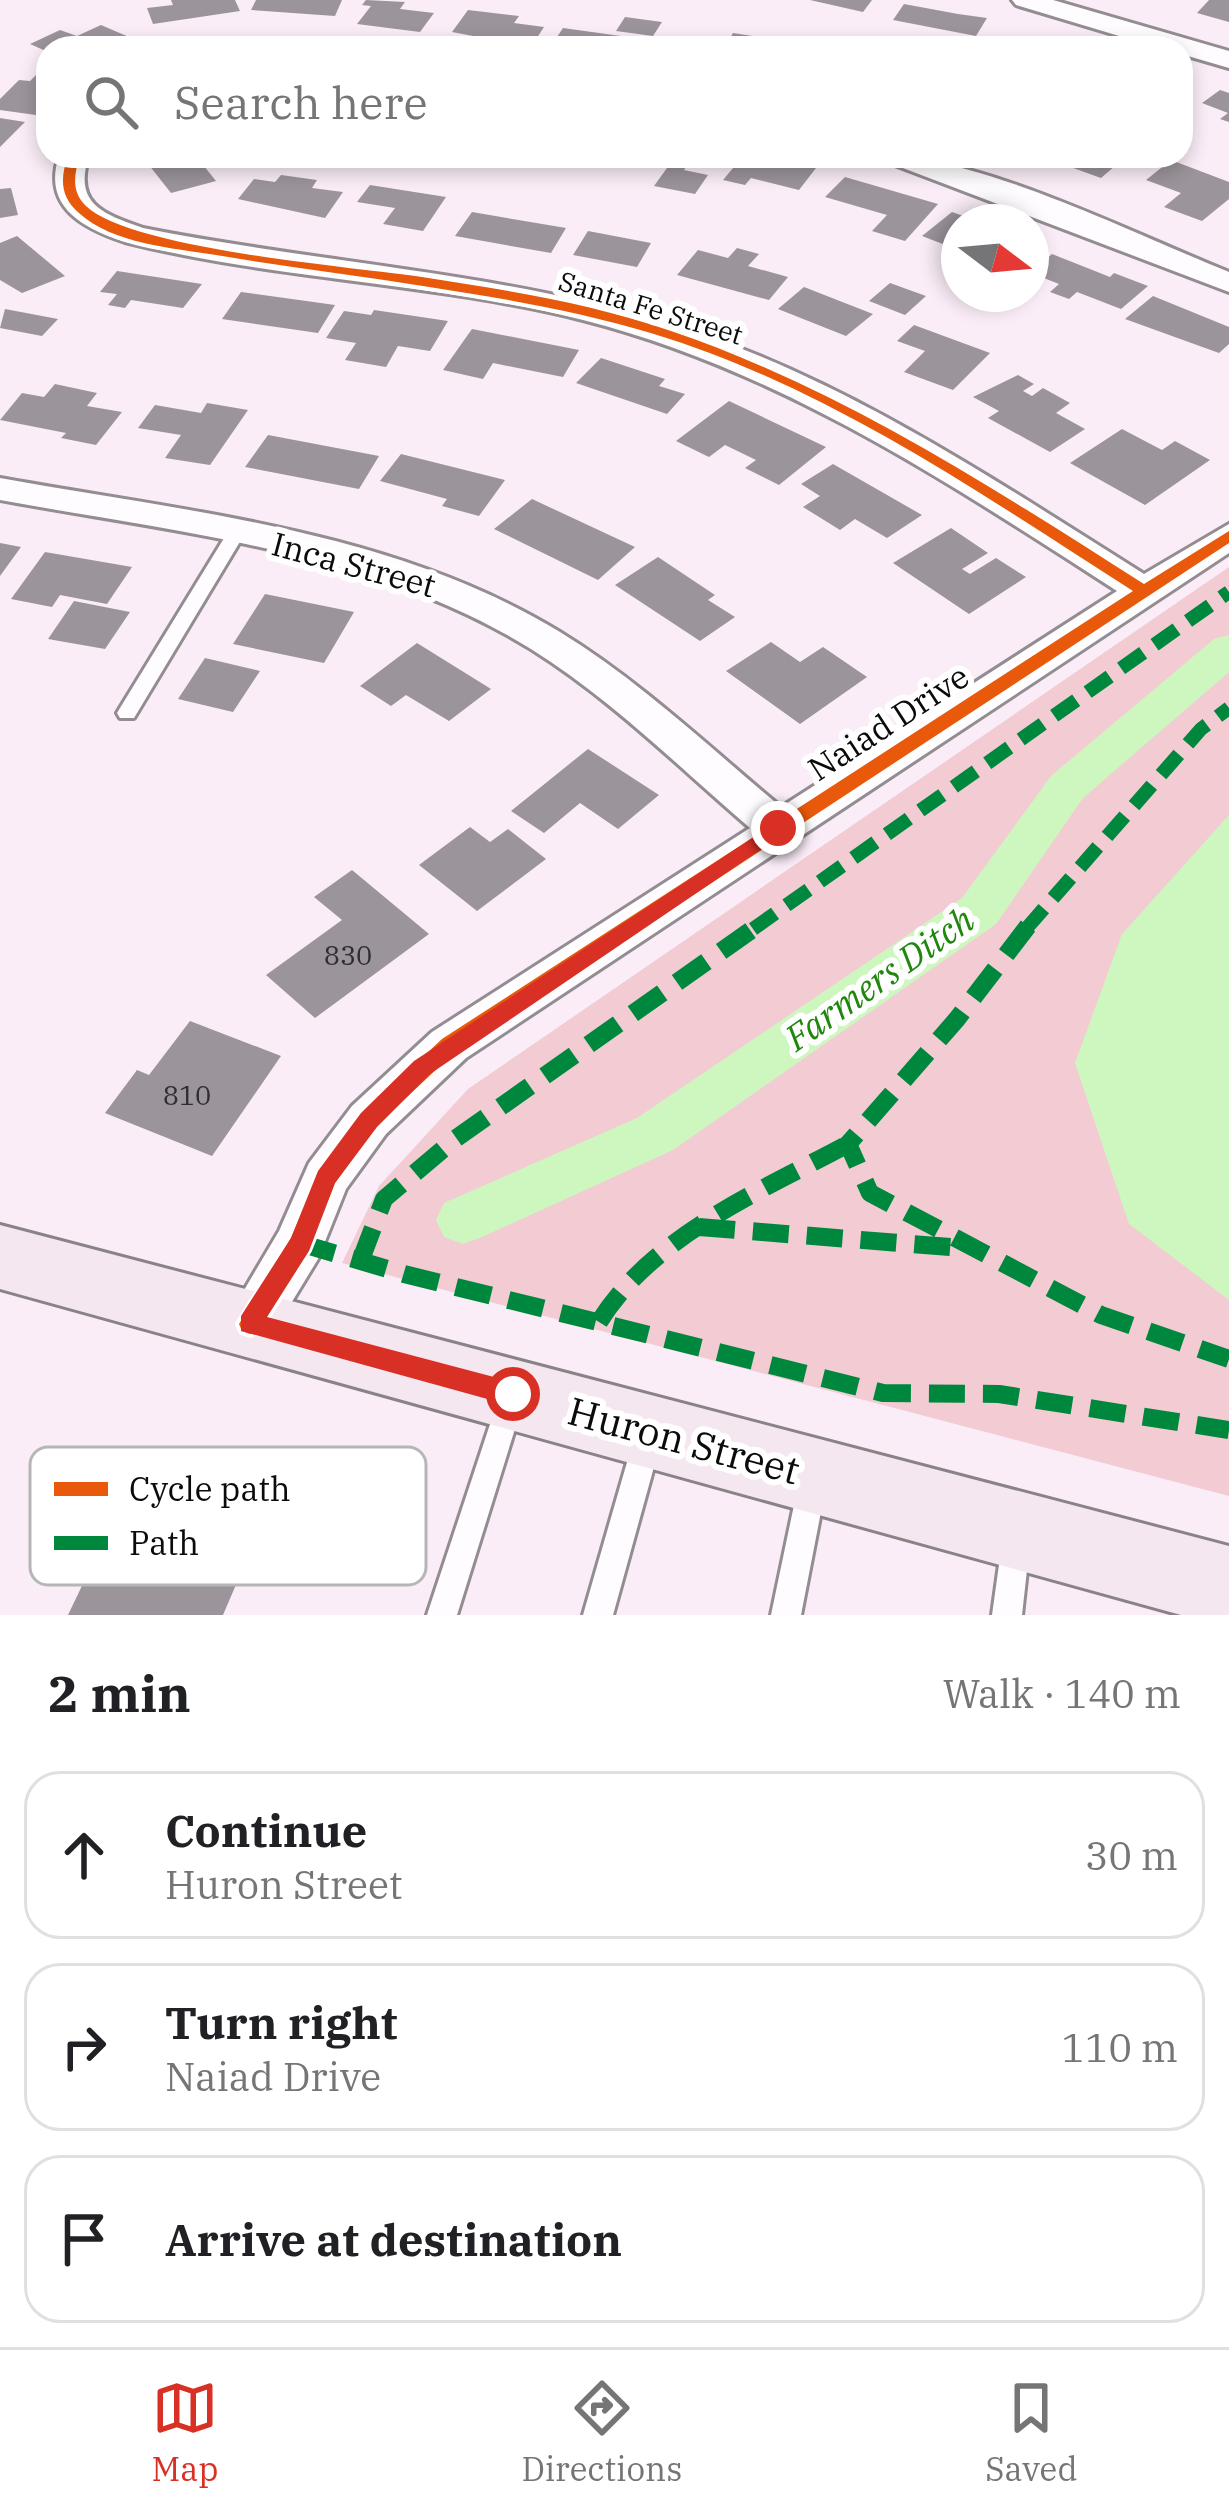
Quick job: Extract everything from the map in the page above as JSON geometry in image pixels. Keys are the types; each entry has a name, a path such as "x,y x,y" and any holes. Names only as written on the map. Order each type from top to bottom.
{"main road":[{"name":"Huron Street","path":"0,1257 1229,1587"}],"street":[{"path":"1025,0 1147,36"},
{"path":"1193,49 1229,60"},
{"name":"Santa Fe Street","path":"69,168 68,189 79,209 104,225 136,236 587,311 700,345 779,377 877,426 1144,592"},
{"path":"933,168 1229,283"},
{"name":"Inca Street","path":"0,489 419,577 511,620 581,665 778,828"},
{"name":"Naiad Drive","path":"250,1324 300,1243 326,1178 369,1120 422,1068 778,828 1229,536"}],"lane":[{"path":"127,713 235,535"},
{"path":"442,1615 513,1394"},
{"path":"598,1615 650,1431"},
{"path":"786,1615 815,1475"},
{"path":"1007,1615 1018,1530"}],"shaded area":[{"path":"1229,567 1229,1496 342,1263 379,1186 468,1089"},
{"path":"1229,815 1229,1300 1129,1224 1075,1063 1122,934"}],"building":[{"path":"171,0 235,0 240,11 153,24 147,8 173,5"},
{"path":"256,0 342,0 335,16 251,10"},
{"path":"366,0 405,2 400,9 434,13 420,32 357,24 371,6 362,5"},
{"path":"810,0 872,0 863,12"},
{"path":"1209,0 1229,0 1229,22 1197,13"},
{"path":"904,4 987,18 976,36 893,20"},
{"path":"468,10 519,16 514,23 544,27 538,36 452,32"},
{"path":"625,17 662,22 653,36 616,31"},
{"path":"101,25 127,36 77,36"},
{"path":"563,28 621,36 558,36"},
{"path":"36,75 36,115 0,110 0,99 19,80 30,81"},
{"path":"1220,90 1229,93 1229,122 1220,119 1228,113 1202,103"},
{"path":"0,118 25,122 0,147"},
{"path":"151,168 206,168 216,181 171,193"},
{"path":"667,168 708,175 695,194 654,186"},
{"path":"733,168 816,168 799,190 751,178 745,185 723,180"},
{"path":"1073,168 1113,168 1101,178"},
{"path":"1161,168 1192,168 1229,182 1229,199 1202,221 1164,207 1181,193 1146,180"},
{"path":"281,175 317,180 312,188 343,192 325,218 238,199 254,179 275,182"},
{"path":"845,177 938,204 905,241 872,231 887,215 825,197"},
{"path":"370,185 446,197 423,231 383,224 395,208 357,202"},
{"path":"11,188 18,215 0,218 0,189"},
{"path":"472,212 566,228 551,253 455,236"},
{"path":"941,221 941,243 922,236"},
{"path":"588,231 651,243 637,267 573,255"},
{"path":"17,236 65,276 22,293 0,280 0,243"},
{"path":"737,248 759,254 748,266 788,277 769,300 677,275 698,250 728,258"},
{"path":"1049,257 1148,286 1121,309 1077,292 1069,299 1050,292 1059,284 1049,280"},
{"path":"117,271 202,284 183,308 131,300 125,308 108,305 117,294 100,292"},
{"path":"890,283 926,296 905,315 869,301"},
{"path":"804,287 873,314 846,336 778,309"},
{"path":"241,292 335,305 318,333 222,319"},
{"path":"1153,296 1229,327 1229,344 1219,353 1125,319"},
{"path":"5,309 58,319 42,336 0,328"},
{"path":"374,310 448,321 430,351 398,346 386,367 345,360 356,343 326,338 344,311 371,315"},
{"path":"914,325 990,353 953,390 904,372 925,351 897,341"},
{"path":"472,329 579,350 563,377 493,363 483,379 443,370"},
{"path":"601,358 665,379 659,386 685,394 667,414 576,383"},
{"path":"1018,375 1034,384 1023,391 1032,396 1043,388 1070,403 1056,413 1085,429 1050,452 988,418 999,411 973,397"},
{"path":"55,384 97,393 87,406 122,412 96,445 61,438 66,433 0,420 22,393 44,397"},
{"path":"729,401 826,447 779,485 745,468 756,460 725,445 709,457 676,441"},
{"path":"207,403 248,410 210,465 165,458 181,435 138,428 155,405 201,413"},
{"path":"1122,429 1162,450 1175,441 1210,460 1145,505 1070,463"},
{"path":"268,435 379,456 359,489 245,467"},
{"path":"401,454 505,480 479,516 442,506 447,499 380,481"},
{"path":"833,464 922,515 887,538 855,519 840,530 803,507 820,496 801,484"},
{"path":"532,499 635,547 598,580 494,529"},
{"path":"951,528 988,553 962,569 970,574 996,558 1026,577 969,614 893,563"},
{"path":"0,543 21,547 0,576"},
{"path":"45,552 132,567 107,604 60,595 52,607 11,599"},
{"path":"658,557 715,595 708,600 735,617 700,641 615,585"},
{"path":"265,594 354,612 324,663 233,644"},
{"path":"74,601 130,612 105,649 48,639"},
{"path":"771,642 800,662 823,647 867,677 800,724 726,671"},
{"path":"417,643 491,689 449,721 406,695 391,706 360,686"},
{"path":"205,658 260,671 233,712 178,699"},
{"path":"588,749 659,795 618,829 580,803 544,833 511,811"},
{"path":"470,827 490,842 508,829 546,859 477,911 419,865"},
{"path":"352,870 429,934 315,1018 266,975 342,920 314,897"},
{"path":"190,1021 281,1056 212,1156 105,1113 137,1070 149,1075"},
{"path":"82,1585 236,1585 223,1615 68,1615"}],"waterway":[{"name":"Farmers Ditch","path":"463,1220 655,1134 979,911 1067,787 1229,649"}],"marked path":[{"path":"360,1262 384,1199 455,1139 1229,592"},
{"path":"1229,708 1201,729 1052,894 957,1019 848,1144 870,1193 1101,1315 1229,1359"},
{"path":"599,1322 615,1296 673,1245 848,1144"},
{"path":"699,1227 962,1248"},
{"path":"300,1243 404,1274 883,1393 999,1394 1229,1430"}],"cycle path":[{"path":"70,168 68,187 82,210 136,236 530,299 662,332 736,359 877,427 1145,592"},
{"path":"250,1324 300,1243 326,1178 369,1120 449,1045 1229,536"}],"route":[{"path":"513,1394 250,1324 300,1243 326,1178 369,1120 422,1068 778,828"}]}
